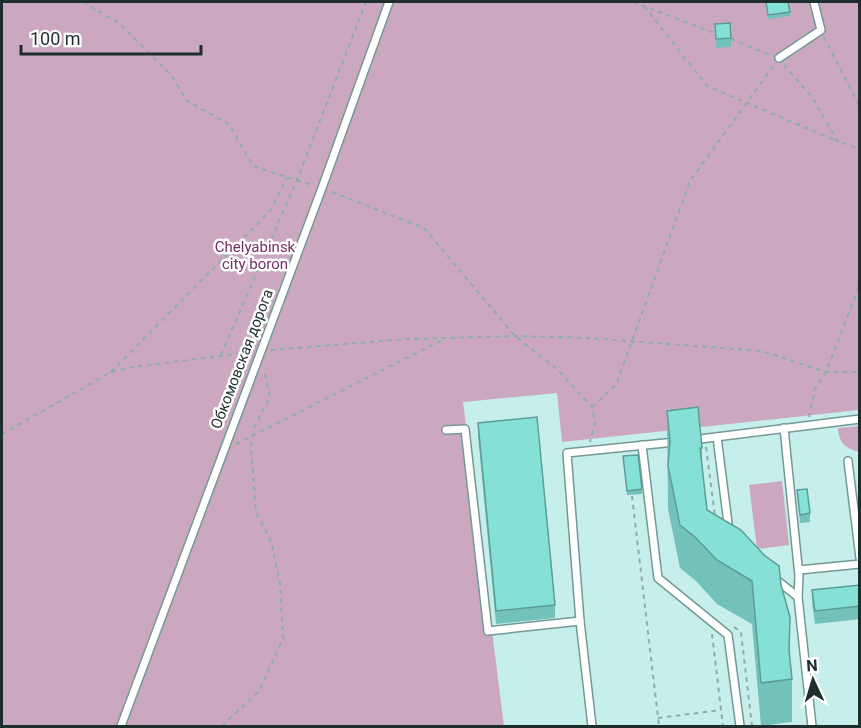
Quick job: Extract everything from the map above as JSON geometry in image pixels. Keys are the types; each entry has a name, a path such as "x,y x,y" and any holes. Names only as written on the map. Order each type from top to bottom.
{"lane":[{"name":"Обкомовская дорога","path":"121,726 389,2"},
{"path":"779,58 821,30 814,2"},
{"path":"592,726 580,621 567,453 860,419"},
{"path":"446,430 465,429 488,631 580,621"},
{"path":"784,429 799,570 798,597 812,726"},
{"path":"717,437 730,538"},
{"path":"642,445 658,579 728,635 740,726"},
{"path":"848,461 860,558"},
{"path":"799,570 860,564"},
{"path":"764,570 798,597"}],"path":[{"path":"84,2 119,23 171,75 187,100 229,124 253,166 322,188 424,228 515,336 557,369 592,407 595,423 586,451"},
{"path":"221,355 297,180 366,2"},
{"path":"633,2 717,34"},
{"path":"644,6 707,86 860,149"},
{"path":"821,30 860,107"},
{"path":"727,38 779,58 812,97 837,141"},
{"path":"592,407 616,385 633,342 644,302 690,181 779,58"},
{"path":"2,434 111,372 271,210 287,177"},
{"path":"807,426 815,389 826,372 860,284"},
{"path":"111,372 260,350 445,338 515,336 587,338 762,351 826,372 860,372"},
{"path":"223,451 445,338"},
{"path":"222,726 259,691 284,639 280,583 271,541 256,512 251,447 255,428 270,397 260,350"},
{"path":"705,438 716,524"},
{"path":"632,496 659,726"},
{"path":"641,575 651,582"},
{"path":"732,625 741,632 752,726"},
{"path":"706,626 713,635 723,726"},
{"path":"658,718 721,710"}],"green space":[{"name":"Chelyabinsk city boron","path":"2,2 859,2 859,410 562,442 557,393 463,402 504,726 2,726"},
{"path":"860,426 859,452 844,444 838,428"},
{"path":"782,481 789,545 757,549 749,485"}],"building":[{"path":"766,2 788,2 790,12 768,15"},
{"path":"730,23 731,38 716,39 715,24"},
{"path":"698,407 707,510 741,530 764,555 779,566 781,585 790,617 789,650 792,679 761,683 752,581 717,560 680,525 668,466 670,441 667,411"},
{"path":"537,417 555,605 496,611 478,423"},
{"path":"638,455 642,489 627,491 623,456"},
{"path":"807,489 810,513 800,515 797,490"},
{"path":"860,585 860,606 815,611 812,590"}]}
